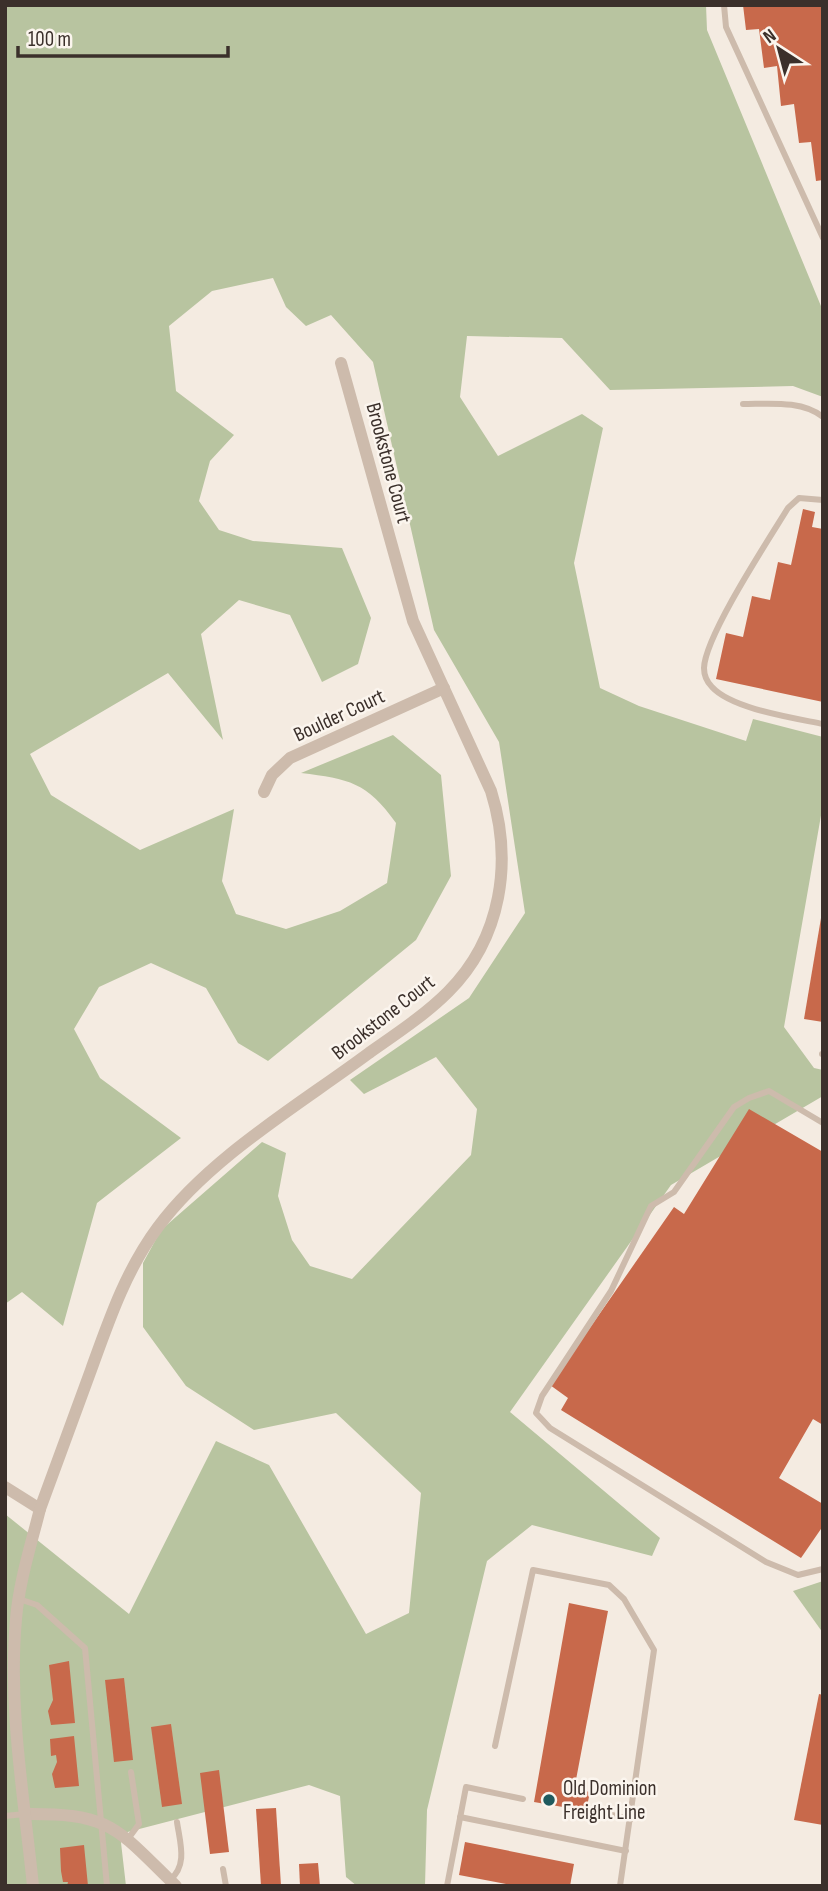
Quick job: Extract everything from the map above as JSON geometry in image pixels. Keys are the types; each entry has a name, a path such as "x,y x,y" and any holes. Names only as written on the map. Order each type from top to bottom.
{"street":[{"name":"Brookstone Court","path":"33,1886 16,1736 11,1615 19,1599 40,1509 123,1284 158,1227 182,1198 228,1157 434,1006 465,972 483,943 500,894 503,865 501,832 491,791 413,621 341,363"},
{"name":"Boulder Court","path":"264,792 272,775 290,758 444,688"},
{"path":"5,1487 40,1509"},
{"path":"25,1814 71,1814 102,1822 128,1839 173,1883"}],"lane":[{"path":"724,5 726,27 823,237"},
{"path":"743,404 792,405 813,409 823,417"},
{"path":"823,500 799,498 788,508 738,590 711,645 704,669 706,679 718,692 776,714 823,724"},
{"path":"823,1123 769,1091 748,1098 734,1107 674,1192 651,1206 611,1291 542,1396 536,1413 550,1428 766,1562 798,1575 823,1569"},
{"path":"495,1746 533,1570 610,1585 624,1598 654,1650 620,1886"},
{"path":"19,1599 37,1605 85,1648 107,1886"},
{"path":"128,1839 139,1824 131,1772"},
{"path":"447,1886 466,1787 523,1799"},
{"path":"592,1811 631,1819"},
{"path":"5,1816 25,1814"},
{"path":"460,1817 626,1851"},
{"path":"173,1883 181,1863 177,1822"},
{"path":"223,1868 226,1886"}],"green space":[{"path":"5,5 706,5 707,30 823,311 823,397 793,386 610,390 562,338 467,336 460,397 498,456 582,414 603,428 574,563 600,688 639,706 746,741 753,719 823,737 823,804 784,1027 814,1068 823,1070 823,1096 671,1185 510,1412 660,1538 652,1556 532,1525 487,1561 427,1810 425,1886 357,1886 346,1877 340,1796 309,1785 120,1834 126,1886 5,1886 5,1514 129,1614 216,1441 269,1465 366,1634 409,1613 421,1493 336,1413 254,1430 186,1386 143,1327 143,1263 161,1230 262,1142 286,1153 278,1196 292,1240 310,1266 352,1279 471,1155 477,1109 436,1057 364,1094 350,1080 469,998 525,913 499,742 434,630 373,362 331,315 306,326 286,307 273,278 212,291 169,326 176,391 234,435 210,461 199,501 219,530 253,541 342,548 371,618 358,664 322,682 290,615 239,600 201,634 223,740 168,673 30,754 51,795 140,850 234,809 222,881 236,914 286,929 340,911 387,883 396,823 386,809 356,785 301,773 393,735 441,775 451,876 416,940 268,1061 238,1043 206,988 151,963 99,987 74,1029 100,1078 181,1138 97,1203 63,1326 22,1292 5,1304"},
{"path":"823,1581 823,1633 793,1591"}],"building":[{"path":"743,5 823,5 823,180 816,181 811,142 799,143 794,104 781,106 777,66 764,68 759,29 746,30"},
{"path":"803,509 815,512 812,527 823,529 823,702 716,679 726,633 743,637 752,596 770,600 778,562 791,565"},
{"path":"823,918 823,1022 804,1019"},
{"path":"749,1109 823,1152 823,1425 813,1419 779,1478 823,1504 823,1526 801,1558 561,1410 568,1398 550,1385 674,1207 684,1214"},
{"path":"569,1603 608,1611 575,1785 571,1788 590,1792 586,1811 534,1802"},
{"path":"69,1661 75,1723 51,1725 48,1711 53,1700 49,1665"},
{"path":"124,1678 133,1760 114,1762 105,1680"},
{"path":"819,1694 823,1695 823,1825 794,1820"},
{"path":"171,1724 182,1804 162,1807 151,1727"},
{"path":"74,1736 79,1786 55,1788 52,1774 57,1762 56,1755 51,1756 50,1739"},
{"path":"219,1770 229,1852 210,1854 200,1773"},
{"path":"276,1808 281,1886 261,1886 256,1809"},
{"path":"465,1842 574,1864 570,1886 516,1886 459,1875"},
{"path":"84,1845 88,1886 67,1886 68,1882 63,1882 60,1848"},
{"path":"318,1863 320,1886 300,1886 299,1864"}],"place":[{"name":"Old Dominion Freight Line","path":"549,1800"}]}
